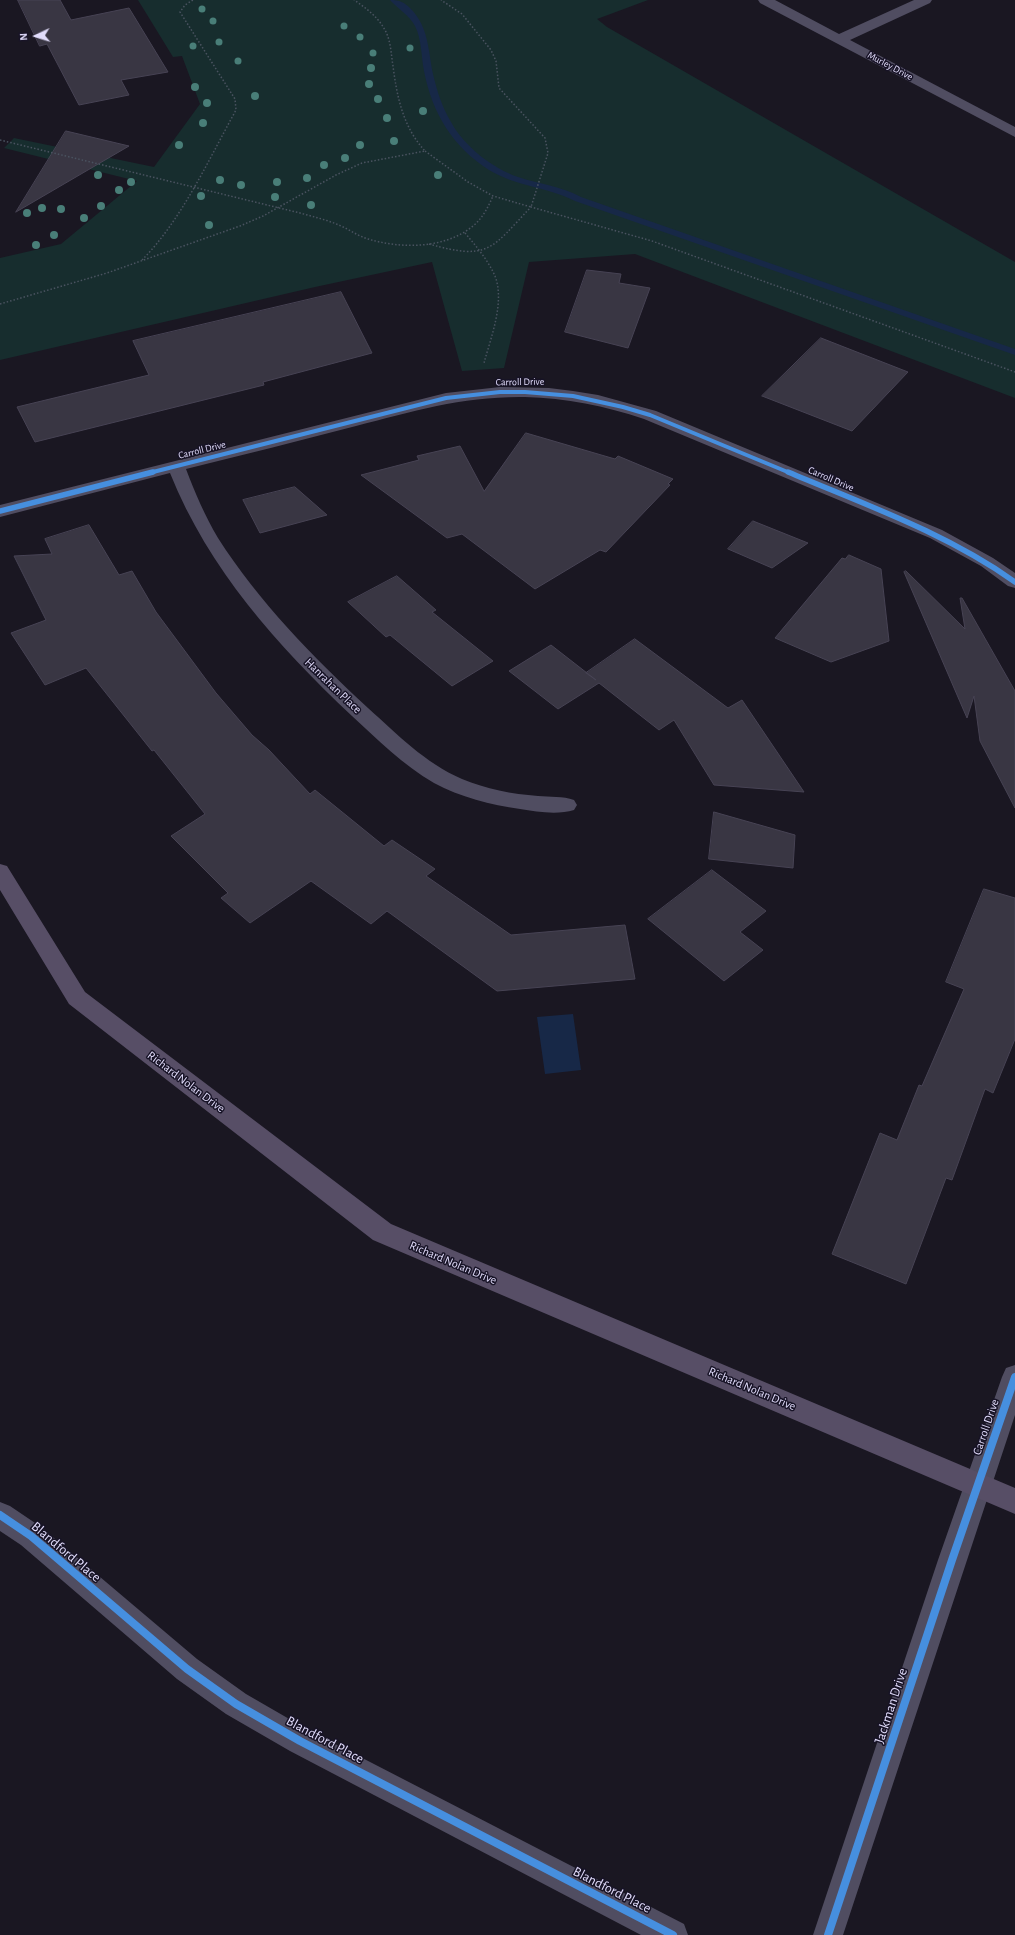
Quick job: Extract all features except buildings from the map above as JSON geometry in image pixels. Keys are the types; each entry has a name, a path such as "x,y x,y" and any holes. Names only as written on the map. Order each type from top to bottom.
{"main road":[{"name":"Richard Nolan Drive","path":"0,872 77,998 382,1232 1015,1500"}],"street":[{"name":"Murley Drive","path":"765,0 1015,133"},
{"path":"840,39 925,0"},
{"name":"Carroll Drive","path":"0,511 446,398 487,393 529,391 579,395 650,414 936,534 987,562 1015,582"},
{"name":"Hanrahan Place","path":"176,467 183,488 202,525 252,598 312,666 396,744 428,770 454,784 483,795 514,802 567,805"},
{"name":"Carroll Drive","path":"978,1484 1015,1377"},
{"name":"Jackman Drive","path":"828,1935 978,1484"},
{"name":"Blandford Place","path":"0,1515 31,1536 187,1669 236,1704 300,1741 673,1935"}],"path":[{"path":"140,261 167,232 235,115 237,105 235,99 180,12 182,7 193,0"},
{"path":"354,0 373,14 385,30 388,38 399,102 411,133 425,151 459,176 493,196 652,241 1015,372"},
{"path":"429,244 463,252 480,252 493,244 531,207 548,153 546,138 498,88 496,61 491,50 462,14 441,0"},
{"path":"0,140 280,207 330,222 358,235 379,242 407,246 429,244 465,233 487,211 493,196"},
{"path":"0,304 71,284 240,226 280,207 362,162 425,151"},
{"path":"465,233 492,270 498,289 493,329 483,372 487,393"}],"green space":[{"path":"138,0 648,0 597,19 607,27 1015,262 1015,398 635,254 529,262 504,368 462,371 432,262 315,287 0,360 0,258 61,244 137,181 4,148 14,138 154,167 200,104 182,56 173,57"}],"water":[{"path":"573,1014 581,1070 545,1074 537,1017"}],"waterway":[{"path":"394,0 405,8 419,26 424,40 431,84 442,114 452,132 470,151 507,176 562,191 578,199 1015,352"}],"cycle path":[{"path":"0,511 446,398 500,392 549,393 598,400 650,415 936,534 987,562 1015,582"},
{"path":"828,1935 952,1560 1015,1377"},
{"path":"0,1515 31,1536 187,1669 236,1704 300,1741 673,1935"}]}
